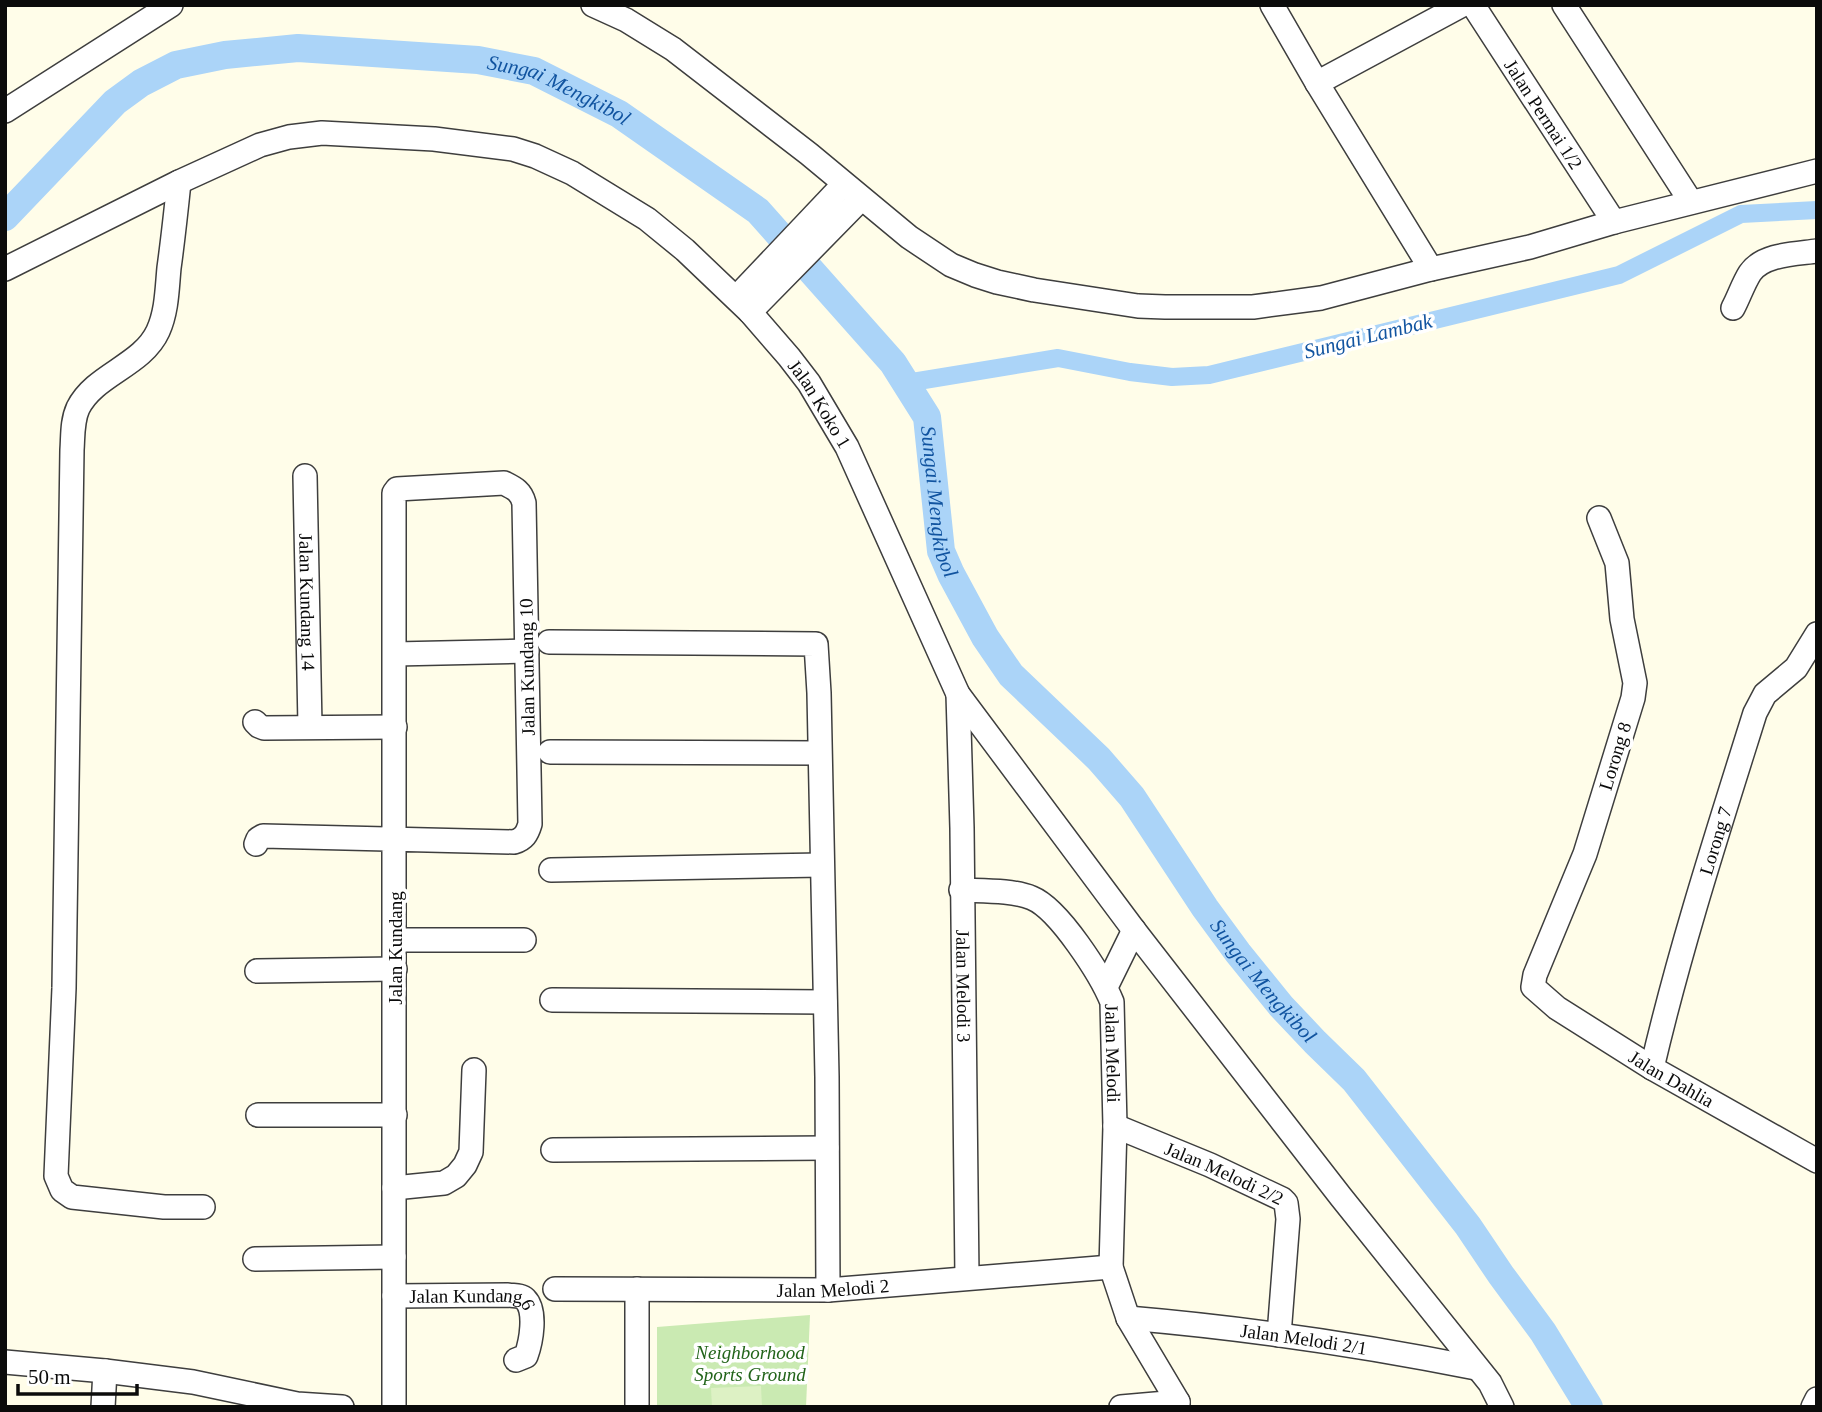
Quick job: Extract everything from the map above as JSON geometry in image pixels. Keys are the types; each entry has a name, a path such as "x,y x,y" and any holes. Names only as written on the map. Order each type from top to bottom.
{"street":[{"path":"5,111 171,5"},
{"path":"593,5 626,20 673,49 809,154 909,237 951,265 975,275 1034,290 1138,306 1253,307 1321,298 1530,247 1614,222 1817,171"},
{"path":"1272,5 1431,270"},
{"path":"1317,83 1462,5"},
{"name":"Jalan Permai 1/2","path":"1474,5 1614,222"},
{"path":"1564,5 1691,202"},
{"name":"Jalan Koko 1","path":"5,269 179,183 273,141 303,134 434,139 513,149 535,156 580,178 647,219 685,250 743,305 789,357 809,383 847,447 958,694"},
{"path":"179,183 165,310 158,331 142,351 92,389 77,409 74,421 64,988 56,1176 62,1190 72,1197 164,1207 203,1207"},
{"path":"743,305 853,192"},
{"path":"1733,308 1751,272 1758,265 1774,258 1817,251"},
{"name":"Jalan Kundang 14","path":"305,476 310,726"},
{"name":"Jalan Kundang 10","path":"395,490 504,483 522,495 530,824 522,840 514,842 395,840"},
{"name":"Jalan Kundang","path":"394,1407 395,490"},
{"name":"Lorong 8","path":"1533,987 1535,975 1585,854 1633,698 1634,683 1622,619 1616,563 1599,518"},
{"name":"Lorong 7","path":"1652,1068 1693,913 1755,713 1765,694 1796,668 1817,634"},
{"path":"549,642 816,644 825,1002 828,1290"},
{"path":"395,654 527,650"},
{"path":"958,694 1134,929 1341,1197 1490,1383 1502,1407"},
{"name":"Jalan Melodi 3","path":"958,694 967,1278"},
{"path":"256,722 264,728 395,727"},
{"path":"550,752 819,752"},
{"path":"256,844 263,836 395,840"},
{"path":"551,870 822,866"},
{"name":"Jalan Melodi","path":"961,890 1021,894 1035,899 1055,915 1106,987 1112,1002 1115,1126 1111,1267"},
{"path":"1106,987 1134,929"},
{"path":"395,940 524,940"},
{"path":"257,971 395,969"},
{"name":"Jalan Dahlia","path":"1533,987 1557,1008 1652,1068 1817,1161"},
{"path":"552,1000 825,1002"},
{"path":"394,1188 444,1183 456,1176 465,1165 471,1152 474,1070"},
{"path":"258,1115 394,1115"},
{"name":"Jalan Melodi 2/2","path":"1115,1126 1210,1165 1267,1191 1286,1203 1288,1219 1279,1335"},
{"path":"554,1150 827,1148"},
{"path":"255,1259 394,1256"},
{"path":"1111,1267 1128,1318 1178,1405 1121,1407"},
{"name":"Jalan Melodi 2","path":"555,1289 828,1290 1111,1267"},
{"path":"637,1289 637,1407"},
{"name":"Jalan Kundang 6","path":"394,1296 518,1296 524,1299 530,1308 532,1326 526,1356 516,1360"},
{"name":"Jalan Melodi 2/1","path":"1128,1318 1193,1323 1279,1335 1395,1352 1476,1368"},
{"path":"5,1362 193,1382 297,1404 342,1407"},
{"path":"103,1407 105,1371"},
{"path":"1812,1407 1817,1399"}],"green space":[{"name":"Neighborhood Sports Ground","path":"810,1315 806,1407 657,1407 657,1327"},
{"path":"761,1386 762,1407 712,1407 711,1388"}],"waterway":[{"name":"Sungai Mengkibol","path":"5,217 115,102 141,83 176,65 225,55 298,48 478,60 534,71 619,114 758,211 893,363 927,417 941,551 985,637 1011,675 1099,759 1132,797 1238,953 1281,1006 1354,1080 1468,1226 1543,1332 1589,1407"},
{"name":"Sungai Lambak","path":"906,383 1058,358 1172,377 1209,375 1619,275 1741,214 1817,210"}]}
